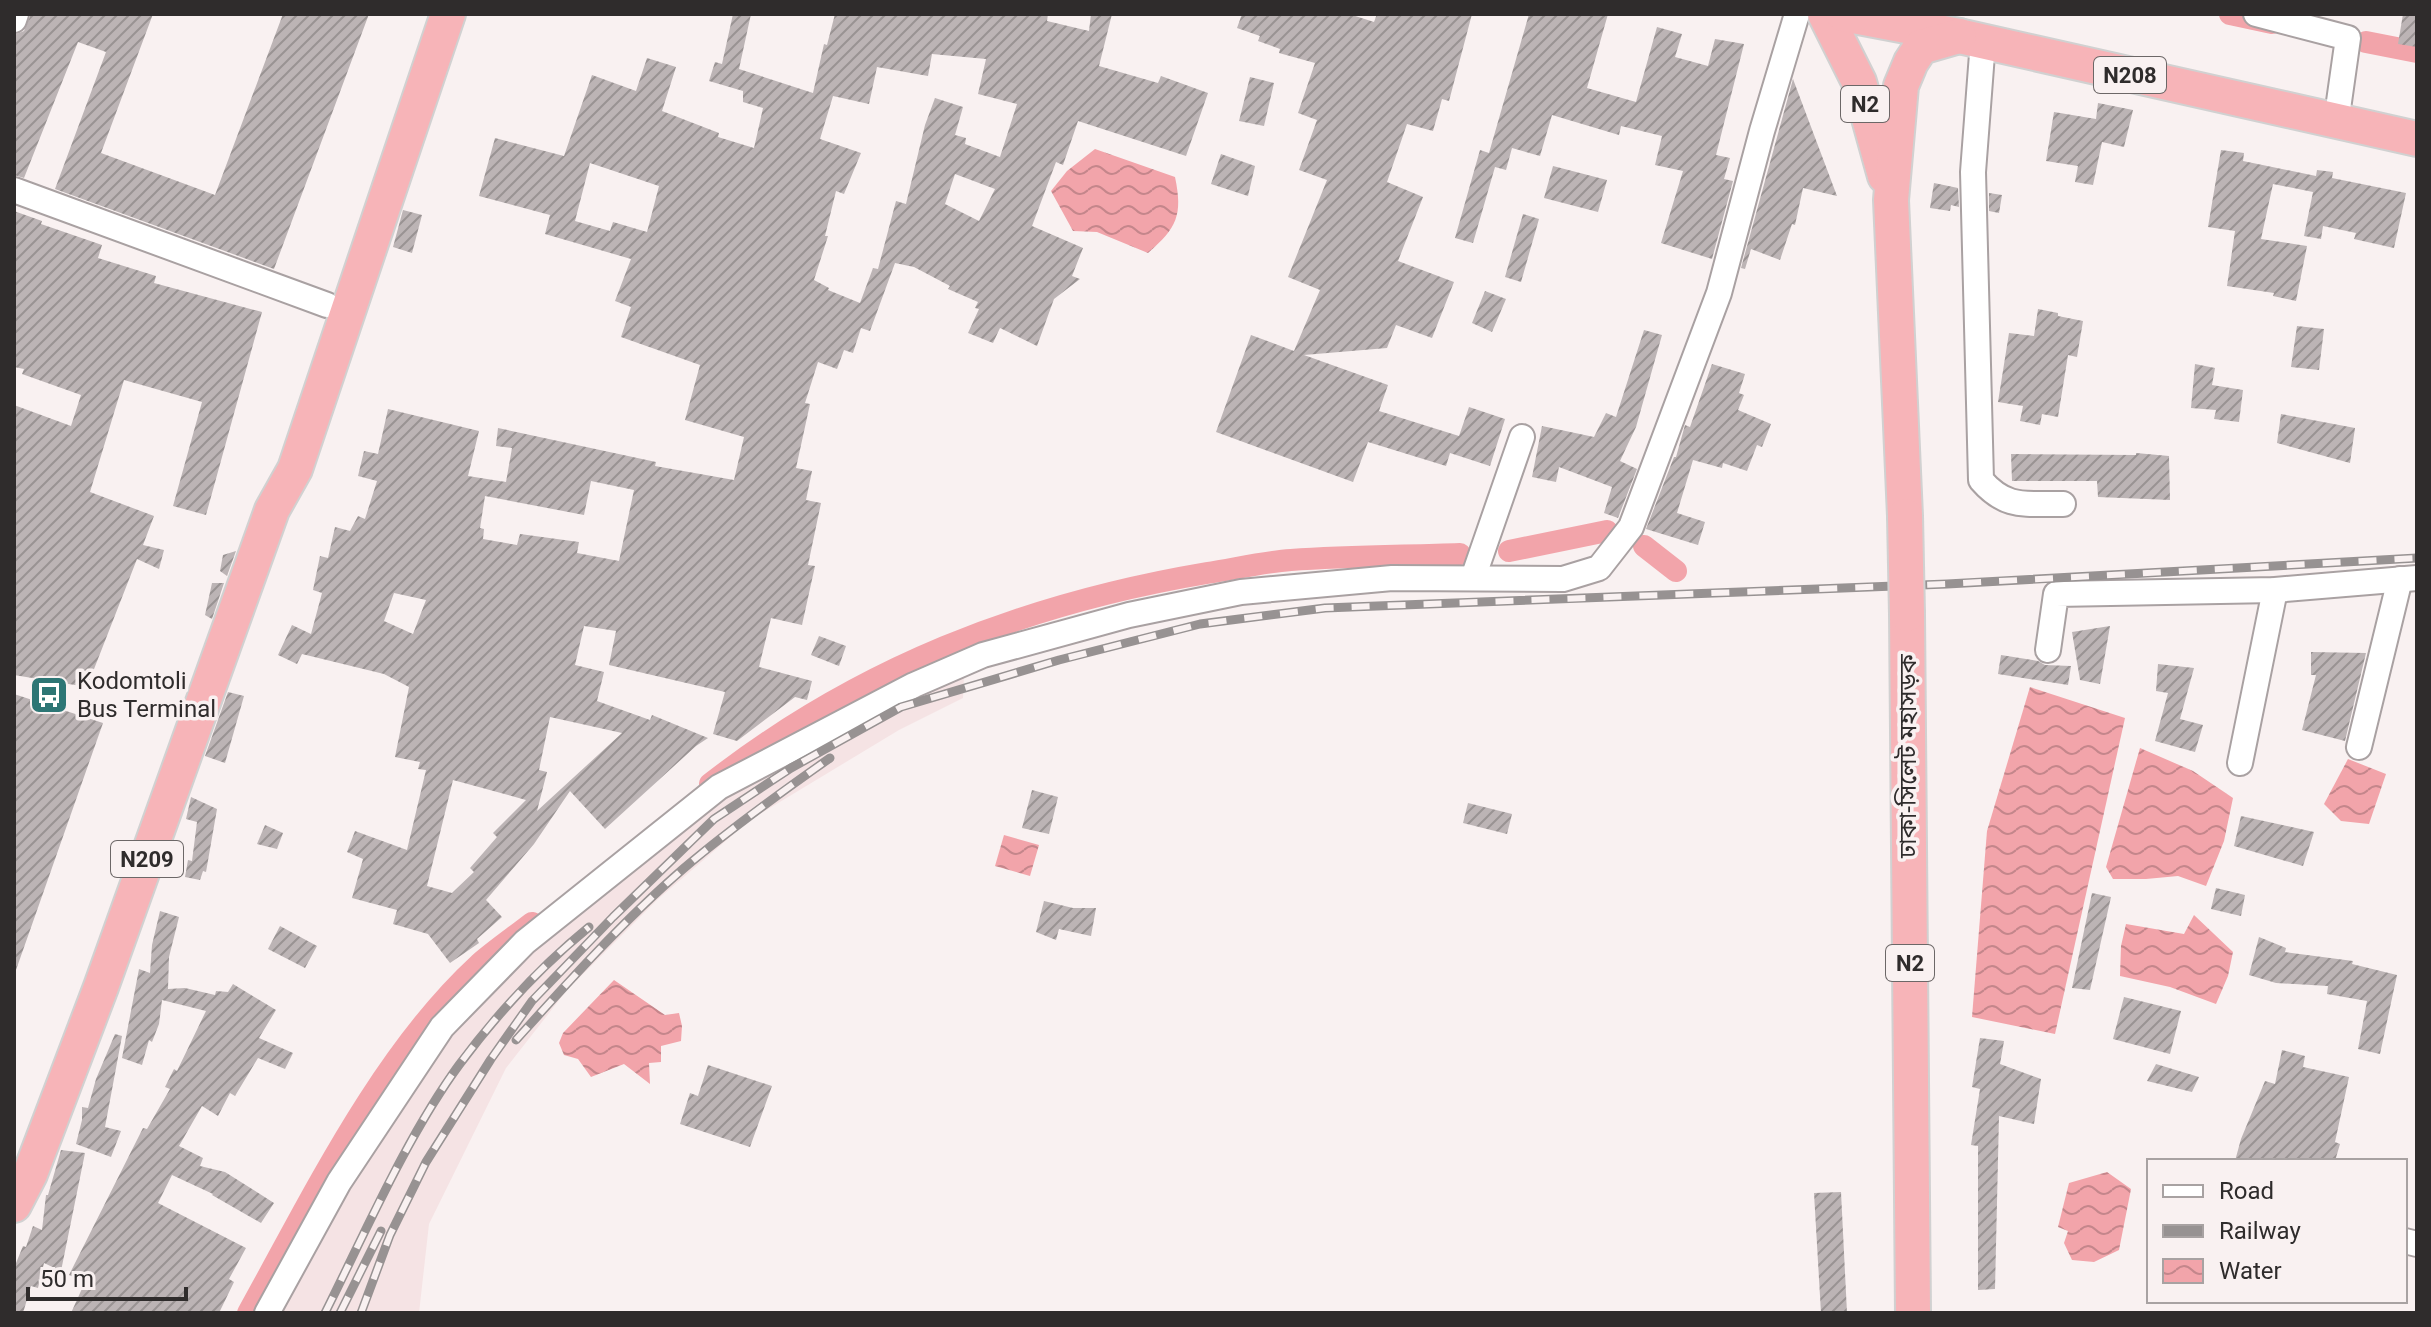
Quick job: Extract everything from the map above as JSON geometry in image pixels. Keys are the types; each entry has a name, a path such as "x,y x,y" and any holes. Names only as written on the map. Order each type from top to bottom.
{"highway":[{"name":"N209","path":"272,510 276,464 424,14"},
{"name":"N209","path":"14,1205 30,1174 101,987 272,510 295,469 448,14"},
{"name":"ঢাকা-সিলেট মহাসড়ক","path":"1825,14 1859,82 1891,200"},
{"name":"N208","path":"1843,14 1964,30 2336,123 2417,139"},
{"name":"ঢাকা-সিলেট মহাসড়ক","path":"1913,1313 1907,614 1891,200 1901,86 1906,74 1921,47 1964,30"}],"street":[{"path":"14,20 16,14"},
{"path":"267,1313 339,1182 442,1027 525,942 719,787 914,685 955,667 983,655 1100,623 1241,592 1392,578 1563,579 1599,568 1631,527 1719,293 1797,14"},
{"path":"2256,14 2348,38 2336,123"},
{"path":"1964,30 1973,172 1981,480 1996,498 2017,503 2063,504"},
{"path":"14,190 327,305"},
{"path":"1473,578 1522,437"},
{"path":"2048,650 2056,594 2275,590 2409,579 2359,747"},
{"path":"2240,763 2275,590"}],"shaded area":[{"path":"964,675 963,698 899,730 750,820 657,900 567,990 506,1068 429,1224 419,1313 270,1313 447,1036 514,963 729,792 894,703"}],"water":[{"path":"1095,149 1175,177 1178,211 1175,220 1166,236 1148,253 1097,232 1073,231 1051,191 1067,171"},
{"path":"2030,687 2125,718 2055,1034 1972,1017 1987,831"},
{"path":"2140,748 2193,771 2233,798 2224,841 2206,886 2178,876 2113,879 2106,867"},
{"path":"2348,759 2386,774 2369,824 2341,821 2324,804"},
{"path":"1004,835 1039,845 1030,876 995,866"},
{"path":"2194,915 2233,952 2228,976 2216,1004 2170,987 2120,976 2121,946 2126,924 2184,934"},
{"path":"614,980 665,1015 679,1013 681,1041 661,1046 661,1062 649,1063 650,1084 624,1064 591,1077 578,1059 564,1055 559,1043 563,1033"},
{"path":"2107,1172 2131,1189 2119,1250 2094,1262 2072,1260 2064,1243 2068,1231 2058,1227 2069,1183"}],"building":[{"path":"31,14 153,14 101,153 215,195 283,14 369,14 274,269 55,189 106,52 78,42 24,178 14,175 14,35 24,31"},
{"path":"733,14 751,14 739,69 813,93 824,44 827,45 835,14 1048,14 1047,21 1089,31 1091,14 1112,14 1099,66 1158,83 1161,76 1208,93 1186,156 1078,121 1063,165 1056,162 1032,226 1083,248 1072,276 1080,279 1054,299 1037,346 1000,328 993,343 968,333 979,309 975,308 978,302 948,289 950,286 914,267 895,263 870,331 861,328 853,353 844,350 837,369 818,362 805,403 810,404 796,468 812,471 806,500 821,503 808,565 815,566 802,625 771,618 759,667 812,681 807,700 795,697 737,741 713,734 725,692 609,665 616,631 584,626 575,665 604,672 597,701 650,720 652,715 708,738 605,829 570,791 534,844 486,900 502,917 477,939 479,943 450,963 428,934 393,924 397,910 352,898 363,859 347,852 355,831 407,850 426,770 418,769 420,762 395,757 409,687 384,674 302,654 297,664 278,655 292,625 311,634 322,593 313,590 320,556 328,558 335,527 350,531 358,516 365,519 377,481 358,476 364,451 378,454 388,409 479,431 468,476 506,482 512,448 496,446 498,428 656,462 655,466 734,480 744,437 685,420 700,365 621,337 631,307 615,301 631,259 545,234 550,215 479,196 495,138 564,156 592,75 636,91 647,58 676,67 662,111 719,133 718,137 754,148 763,108 743,102 743,91 709,81 715,62 722,64","holes":["932,54 986,59 978,94 1017,104 1000,157 965,144 966,138 955,135 963,107 935,98 925,125 906,204 896,201 878,269 873,268 860,303 828,290 814,280 828,236 825,236 836,191 844,194 861,153 820,139 833,96 869,104 877,67 928,76","590,163 659,186 647,232 613,222 610,231 575,221","955,174 995,189 979,221 945,204","591,481 634,490 619,561 577,553 579,542 520,534 517,545 483,539 484,529 480,528 485,496 584,515","394,593 426,600 413,634 384,621","550,717 622,733 537,811 547,772 539,770","453,780 526,800 493,833 497,837 470,868 474,872 452,893 427,886"]},
{"path":"1242,14 1349,14 1374,22 1377,14 1472,14 1449,101 1442,99 1433,131 1407,124 1387,182 1423,197 1398,261 1454,282 1432,338 1396,325 1387,348 1304,355 1388,385 1379,411 1459,436 1469,407 1505,419 1490,466 1450,453 1446,466 1368,442 1353,482 1216,432 1251,335 1294,351 1320,290 1288,277 1327,180 1299,170 1317,120 1298,113 1315,63 1279,53 1280,49 1258,41 1260,36 1237,28"},
{"path":"1529,14 1608,14 1587,88 1636,102 1657,27 1682,34 1675,57 1708,66 1715,39 1744,44 1716,155 1730,158 1724,179 1733,181 1712,259 1661,243 1683,171 1655,165 1662,136 1621,126 1619,135 1552,115 1540,156 1512,148 1506,170 1495,167 1473,243 1455,238 1480,150 1489,153"},
{"path":"2403,14 2417,14 2417,47 2398,44"},
{"path":"1250,77 1274,83 1264,126 1239,121"},
{"path":"1793,79 1837,196 1803,188 1795,225 1792,224 1780,260 1751,249 1745,269 1741,268"},
{"path":"2098,103 2133,110 2124,147 2102,142 2093,185 2075,182 2078,166 2046,161 2054,112 2096,119"},
{"path":"2221,150 2244,153 2243,161 2316,176 2317,170 2333,172 2332,178 2406,193 2394,248 2354,239 2356,233 2323,226 2321,239 2304,236 2313,192 2273,184 2261,239 2307,246 2296,301 2273,296 2274,293 2227,286 2235,231 2208,227"},
{"path":"1221,154 1255,166 1248,196 1211,184"},
{"path":"1553,166 1607,180 1598,212 1544,198"},
{"path":"1934,183 1958,188 1959,207 1951,205 1950,211 1930,208"},
{"path":"1989,193 2002,195 1999,213 1989,211"},
{"path":"403,210 422,215 412,253 393,247"},
{"path":"14,211 102,245 98,258 156,276 154,283 262,312 206,515 173,506 202,402 124,380 90,492 154,516 143,545 164,550 159,569 137,559 87,687 14,675 14,405 71,426 81,395 22,374 24,369 14,367"},
{"path":"1523,214 1539,219 1521,282 1505,277"},
{"path":"1485,291 1506,299 1492,332 1472,323"},
{"path":"2038,309 2083,321 2077,357 2068,355 2058,417 2042,414 2040,425 2020,421 2023,406 1998,402 2009,333 2034,336"},
{"path":"2297,326 2324,329 2319,370 2291,367"},
{"path":"1644,330 1662,335 1636,427 1620,461 1637,469 1618,518 1604,513 1612,487 1559,467 1556,482 1532,477 1542,426 1594,437 1606,413 1616,417"},
{"path":"1712,364 1745,374 1739,393 1744,395 1738,410 1771,424 1762,447 1757,445 1747,471 1723,463 1722,468 1693,460 1677,513 1705,522 1698,545 1646,529 1676,457 1685,425 1690,427"},
{"path":"2195,364 2215,368 2212,385 2243,390 2239,422 2214,419 2216,410 2191,408"},
{"path":"2281,414 2355,428 2350,463 2277,443"},
{"path":"2136,453 2169,456 2170,500 2098,497 2097,481 2012,481 2011,454"},
{"path":"236,551 227,576 220,571 223,555"},
{"path":"212,583 224,583 212,619 205,615"},
{"path":"2110,626 2100,684 2080,680 2072,632"},
{"path":"819,636 846,646 839,666 811,655"},
{"path":"2311,652 2366,653 2345,741 2302,730 2316,675 2311,675"},
{"path":"2001,655 2045,665 2071,666 2068,685 1998,674"},
{"path":"2158,664 2194,668 2180,719 2203,725 2195,752 2155,741 2168,693 2156,691"},
{"path":"228,692 244,696 225,763 205,756"},
{"path":"14,694 103,723 16,970 14,969"},
{"path":"1032,790 1058,797 1049,834 1022,828"},
{"path":"191,797 217,809 206,872 203,871 200,880 185,877 188,860 192,861 197,822 186,819"},
{"path":"1468,803 1512,814 1507,834 1463,823"},
{"path":"2241,816 2314,832 2303,866 2234,846"},
{"path":"265,825 283,833 277,849 257,844"},
{"path":"2216,888 2245,895 2241,916 2211,909"},
{"path":"2092,893 2111,897 2090,990 2072,988"},
{"path":"1044,901 1073,908 1096,908 1091,936 1059,929 1056,940 1036,932"},
{"path":"160,911 179,917 169,957 168,989 185,988 215,995 216,991 228,992 233,984 276,1010 259,1038 293,1053 285,1069 258,1058 235,1096 230,1093 218,1116 202,1106 179,1146 203,1158 200,1166 225,1172 274,1203 261,1223 213,1194 172,1175 158,1203 246,1248 229,1279 234,1282 219,1313 71,1313 85,1282 69,1275 143,1128 147,1129 170,1089 165,1087 174,1069 177,1071 206,1011 162,1000 159,1024 152,1042 149,1040 142,1065 122,1058 139,969 150,973 152,945"},
{"path":"280,926 317,946 305,968 268,949"},
{"path":"2259,937 2286,948 2285,952 2353,961 2352,964 2397,975 2380,1054 2358,1049 2367,1001 2327,994 2328,986 2276,983 2249,975"},
{"path":"2124,997 2181,1011 2170,1054 2113,1039"},
{"path":"115,1034 122,1036 105,1127 121,1131 111,1157 76,1144 82,1107 88,1108 96,1079"},
{"path":"1980,1038 2004,1041 2000,1064 2041,1079 2034,1124 1999,1116 1995,1289 1978,1290 1978,1146 1971,1145 1980,1089 1972,1087"},
{"path":"2282,1050 2305,1056 2303,1067 2349,1077 2335,1142 2340,1144 2336,1159 2236,1159 2265,1081 2275,1084"},
{"path":"2156,1064 2199,1077 2192,1092 2147,1081"},
{"path":"708,1065 772,1086 750,1147 680,1124 690,1093 698,1096"},
{"path":"61,1150 85,1153 61,1271 44,1263 38,1288 31,1286 23,1313 14,1313 14,1268 33,1226 42,1230 46,1195"},
{"path":"1841,1192 1847,1313 1821,1313 1814,1193"}],"waterway":[{"path":"2230,14 2272,23"},
{"path":"2366,42 2417,52"},
{"path":"1509,551 1607,531"},
{"path":"1644,546 1676,571"},
{"path":"710,784 766,743 883,675 945,647 1072,603 1139,586 1280,561 1460,554"},
{"path":"248,1313 351,1129 411,1040 479,964 532,923"}],"railway":[{"path":"361,1313 390,1235 426,1162 532,1001 714,819 791,768 901,707 1059,660 1200,624 1325,608 1947,584 2417,558"},
{"path":"516,1040 597,952 661,889 737,826 830,758"},
{"path":"325,1313 422,1122 459,1065 536,975 589,927"},
{"path":"340,1313 381,1231"}],"place":[{"name":"Kodomtoli Bus Terminal","path":"49,695"}]}
